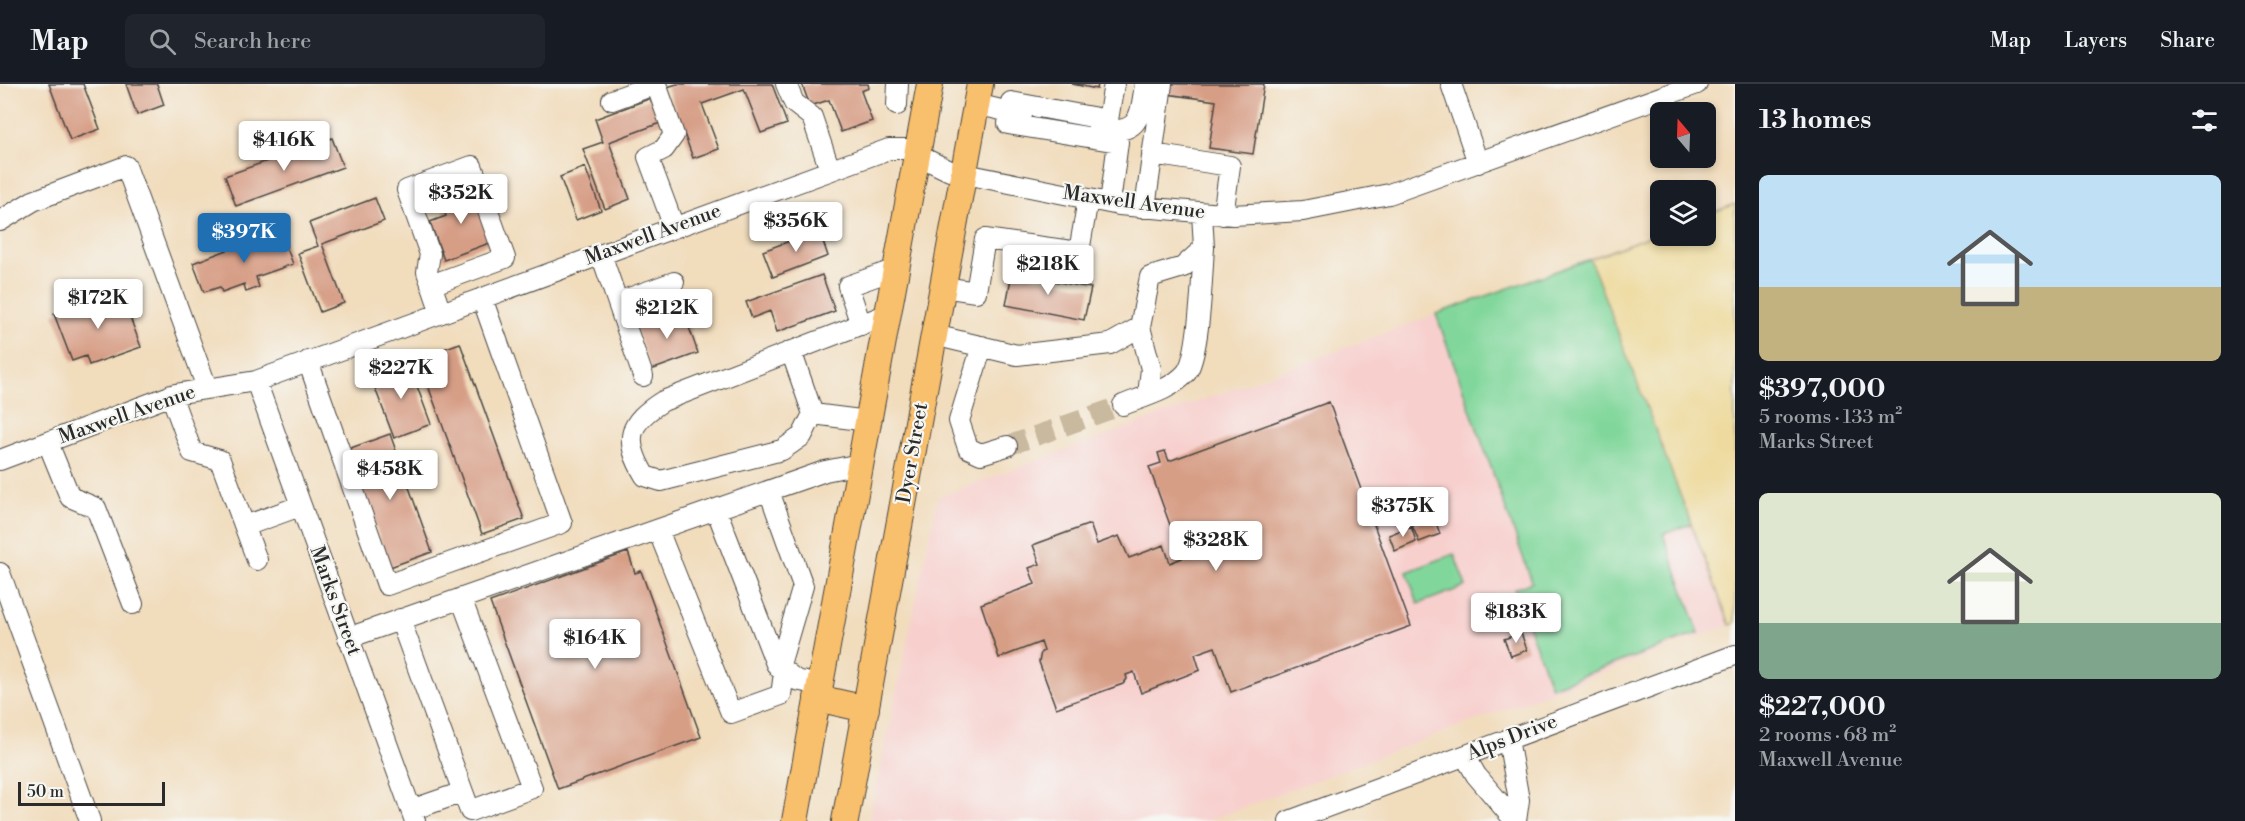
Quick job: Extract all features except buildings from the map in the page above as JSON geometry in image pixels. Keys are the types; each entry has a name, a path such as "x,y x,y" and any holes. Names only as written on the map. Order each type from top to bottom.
{"main road":[{"path":"795,821 917,153 923,85"},
{"name":"Dyer Street","path":"845,821 978,94"},
{"path":"818,692 866,709"}],"street":[{"path":"612,100 656,84 674,135 664,149 648,157 674,227"},
{"path":"786,84 794,103 812,117 816,124 830,170"},
{"path":"897,105 898,84"},
{"path":"978,94 1108,120 1114,84"},
{"path":"1011,99 1115,132 1129,129 1140,118 1145,84"},
{"path":"1145,208 1162,84"},
{"path":"1451,84 1478,163"},
{"name":"Maxwell Avenue","path":"0,460 171,395 256,381 889,149 905,149 917,153 941,168 963,174 1110,203 1223,215 1304,211 1389,194 1697,84"},
{"path":"1011,99 1008,124 1118,142 1110,203"},
{"path":"1152,154 1230,166 1223,215"},
{"path":"1,218 33,201 126,166 207,388"},
{"path":"431,285 506,258 472,166 407,190 430,255 427,272 431,285 441,313"},
{"path":"953,234 1079,252 1088,199"},
{"path":"1124,405 1166,387 1187,372 1196,342 1204,248 1202,213"},
{"path":"943,287 976,292 985,239"},
{"path":"1148,395 1150,369 1140,327 1150,277 1183,267 1204,248"},
{"path":"601,254 643,376"},
{"path":"308,361 387,585 562,523 490,295 488,264"},
{"path":"861,325 848,286 896,269"},
{"path":"618,302 674,282"},
{"path":"791,351 813,414 802,436 782,450 699,473 661,481 645,476 634,457 632,432 641,415 663,401 791,351 861,325 888,314"},
{"path":"934,335 1017,355 1110,344 1140,327"},
{"path":"981,346 959,422 968,448 981,453 1008,446"},
{"name":"Marks Street","path":"256,381 413,816"},
{"path":"171,395 192,452 220,460 257,560"},
{"path":"813,414 868,421"},
{"path":"48,443 70,497 96,508 133,604"},
{"path":"348,638 825,471 860,464"},
{"path":"658,530 731,713 781,695 782,670 803,586 769,491"},
{"path":"245,526 300,506"},
{"path":"716,509 769,650 782,670 818,692"},
{"path":"0,573 90,821"},
{"path":"400,619 470,811 532,788 461,598"},
{"name":"Alps Drive","path":"1289,821 1735,655"},
{"path":"1508,739 1519,800 1516,821"},
{"path":"1465,756 1476,776 1516,821"},
{"path":"413,816 463,792"}],"shaded area":[{"path":"1735,204 1735,623 1207,821 869,821 938,497 1650,236 1650,246 1716,246 1716,211"}],"green space":[{"path":"1590,259 1692,524 1663,534 1699,633 1551,687 1515,589 1532,582 1436,314"},
{"path":"1454,554 1466,586 1418,604 1407,572"}],"sand":[{"path":"1735,204 1735,623 1730,625 1590,259 1650,236 1650,246 1716,246 1716,211"}],"tunnel":[{"path":"1007,446 1123,405"}]}
